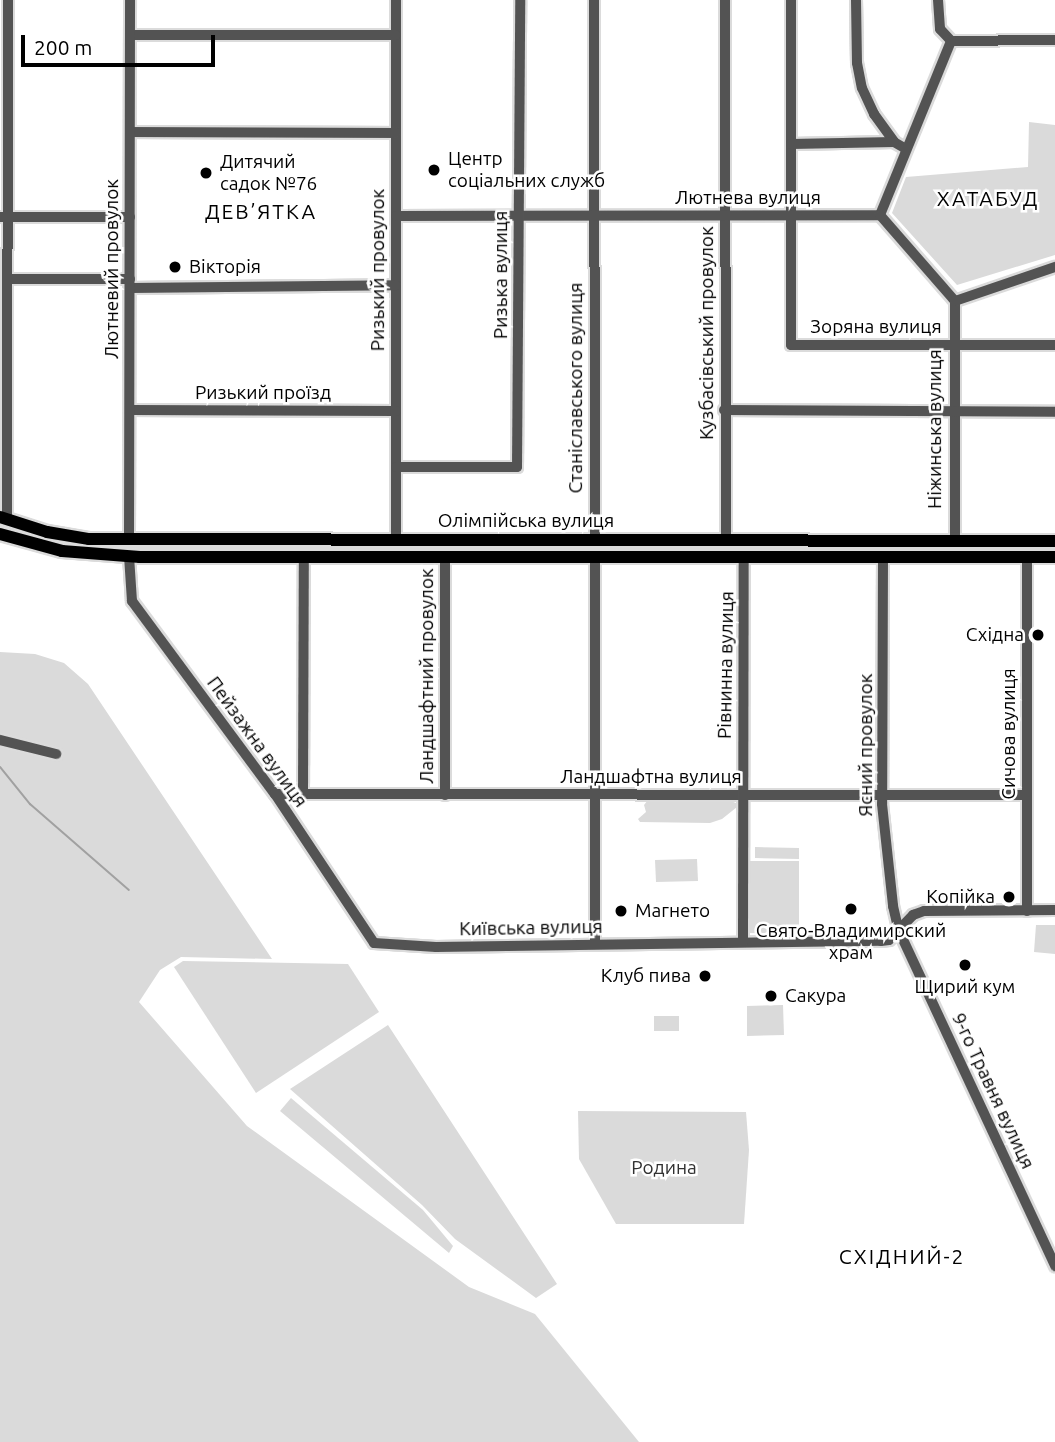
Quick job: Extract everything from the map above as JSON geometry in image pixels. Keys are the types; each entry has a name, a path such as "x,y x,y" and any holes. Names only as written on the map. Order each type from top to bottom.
{"main road":[{"name":"Олімпійська вулиця","path":"3,518 77,538 1055,541"},
{"path":"1,536 3,518"},
{"name":"Олімпійська вулиця","path":"1,536 62,551 130,556 1055,557"},
{"path":"129,539 130,556"},
{"name":"Станіславського вулиця","path":"595,540 595,557"},
{"name":"Ніжинська вулиця","path":"954,558 955,541"}],"street":[{"path":"3,518 4,345 8,278 4,217 8,0"},
{"name":"Лютневий провулок","path":"129,539 130,0"},
{"name":"Ризький провулок","path":"396,0 396,540"},
{"name":"Ризька вулиця","path":"396,467 517,467 520,0"},
{"name":"Станіславського вулиця","path":"594,0 595,540"},
{"name":"Кузбасівський провулок","path":"725,0 726,540"},
{"name":"Зоряна вулиця","path":"791,0 791,345 1055,345"},
{"path":"856,0 857,63 862,88 874,114 894,142 906,149"},
{"path":"938,0 940,29 951,41 1055,40"},
{"path":"130,35 396,35"},
{"path":"951,41 880,215 954,301 1055,267"},
{"path":"130,132 396,133"},
{"path":"791,144 894,142"},
{"name":"Лютнева вулиця","path":"396,216 880,215"},
{"path":"4,217 130,217"},
{"path":"8,278 130,284 396,285"},
{"name":"Ніжинська вулиця","path":"954,301 955,541"},
{"name":"Ризький проїзд","path":"130,410 396,411"},
{"path":"724,410 1055,412"},
{"name":"Пейзажна вулиця","path":"130,556 132,601 275,794 374,943"},
{"name":"Ландшафтний провулок","path":"445,556 445,795"},
{"path":"303,794 304,557"},
{"name":"Станіславського вулиця","path":"595,557 595,943"},
{"name":"Рівнинна вулиця","path":"743,942 744,557"},
{"name":"Сичова вулиця","path":"1027,557 1027,911"},
{"name":"Ясний провулок","path":"883,558 882,795 890,884 899,931"},
{"path":"0,740 56,754"},
{"name":"Ландшафтна вулиця","path":"275,794 1027,795"},
{"name":"Київська вулиця","path":"374,943 451,947 881,941 889,940 914,915 924,911 1055,910"},
{"name":"9-го Травня вулиця","path":"899,931 1055,1266"}],"green space":[{"path":"1029,122 1055,125 1055,255 957,285 892,213 906,177 1028,167"},
{"path":"0,517 66,536 1055,541 1055,558 98,555 0,534"},
{"path":"0,652 35,654 64,663 88,684 272,959 181,957 160,970 139,1002 247,1126 469,1287 535,1314 639,1442 0,1442"},
{"path":"648,800 728,800 736,803 737,807 722,819 710,823 640,822 638,819 646,812 644,805"},
{"path":"755,847 799,848 799,859 755,858"},
{"path":"697,859 698,881 656,882 655,860"},
{"path":"745,861 799,861 799,934 745,933"},
{"path":"1036,925 1055,925 1055,954 1034,952"},
{"path":"183,961 348,964 379,1012 256,1093 174,967"},
{"path":"783,1005 784,1035 747,1036 747,1006"},
{"path":"654,1016 679,1016 679,1031 654,1031"},
{"path":"388,1025 557,1284 536,1298 455,1239 422,1205 290,1089"},
{"path":"291,1098 423,1210 453,1246 449,1253 280,1111"},
{"name":"Родина","path":"578,1111 746,1112 749,1150 744,1224 616,1224 579,1159"}],"waterway":[{"path":"0,767 30,804 129,890"}],"place":[{"name":"Центр соціальних служб","path":"434,170"},
{"name":"Дитячий садок №76","path":"206,173"},
{"name":"Вікторія","path":"175,267"},
{"name":"Східна","path":"1038,635"},
{"name":"Копійка","path":"1009,897"},
{"name":"Свято-Владимирский храм","path":"851,909"},
{"name":"Магнето","path":"621,911"},
{"name":"Щирий кум","path":"965,965"},
{"name":"Клуб пива","path":"705,976"},
{"name":"Сакура","path":"771,996"}],"district":[{"name":"ХАТАБУД","path":"988,198"},
{"name":"ДЕВ’ЯТКА","path":"261,211"},
{"name":"СХІДНИЙ-2","path":"902,1256"}]}
